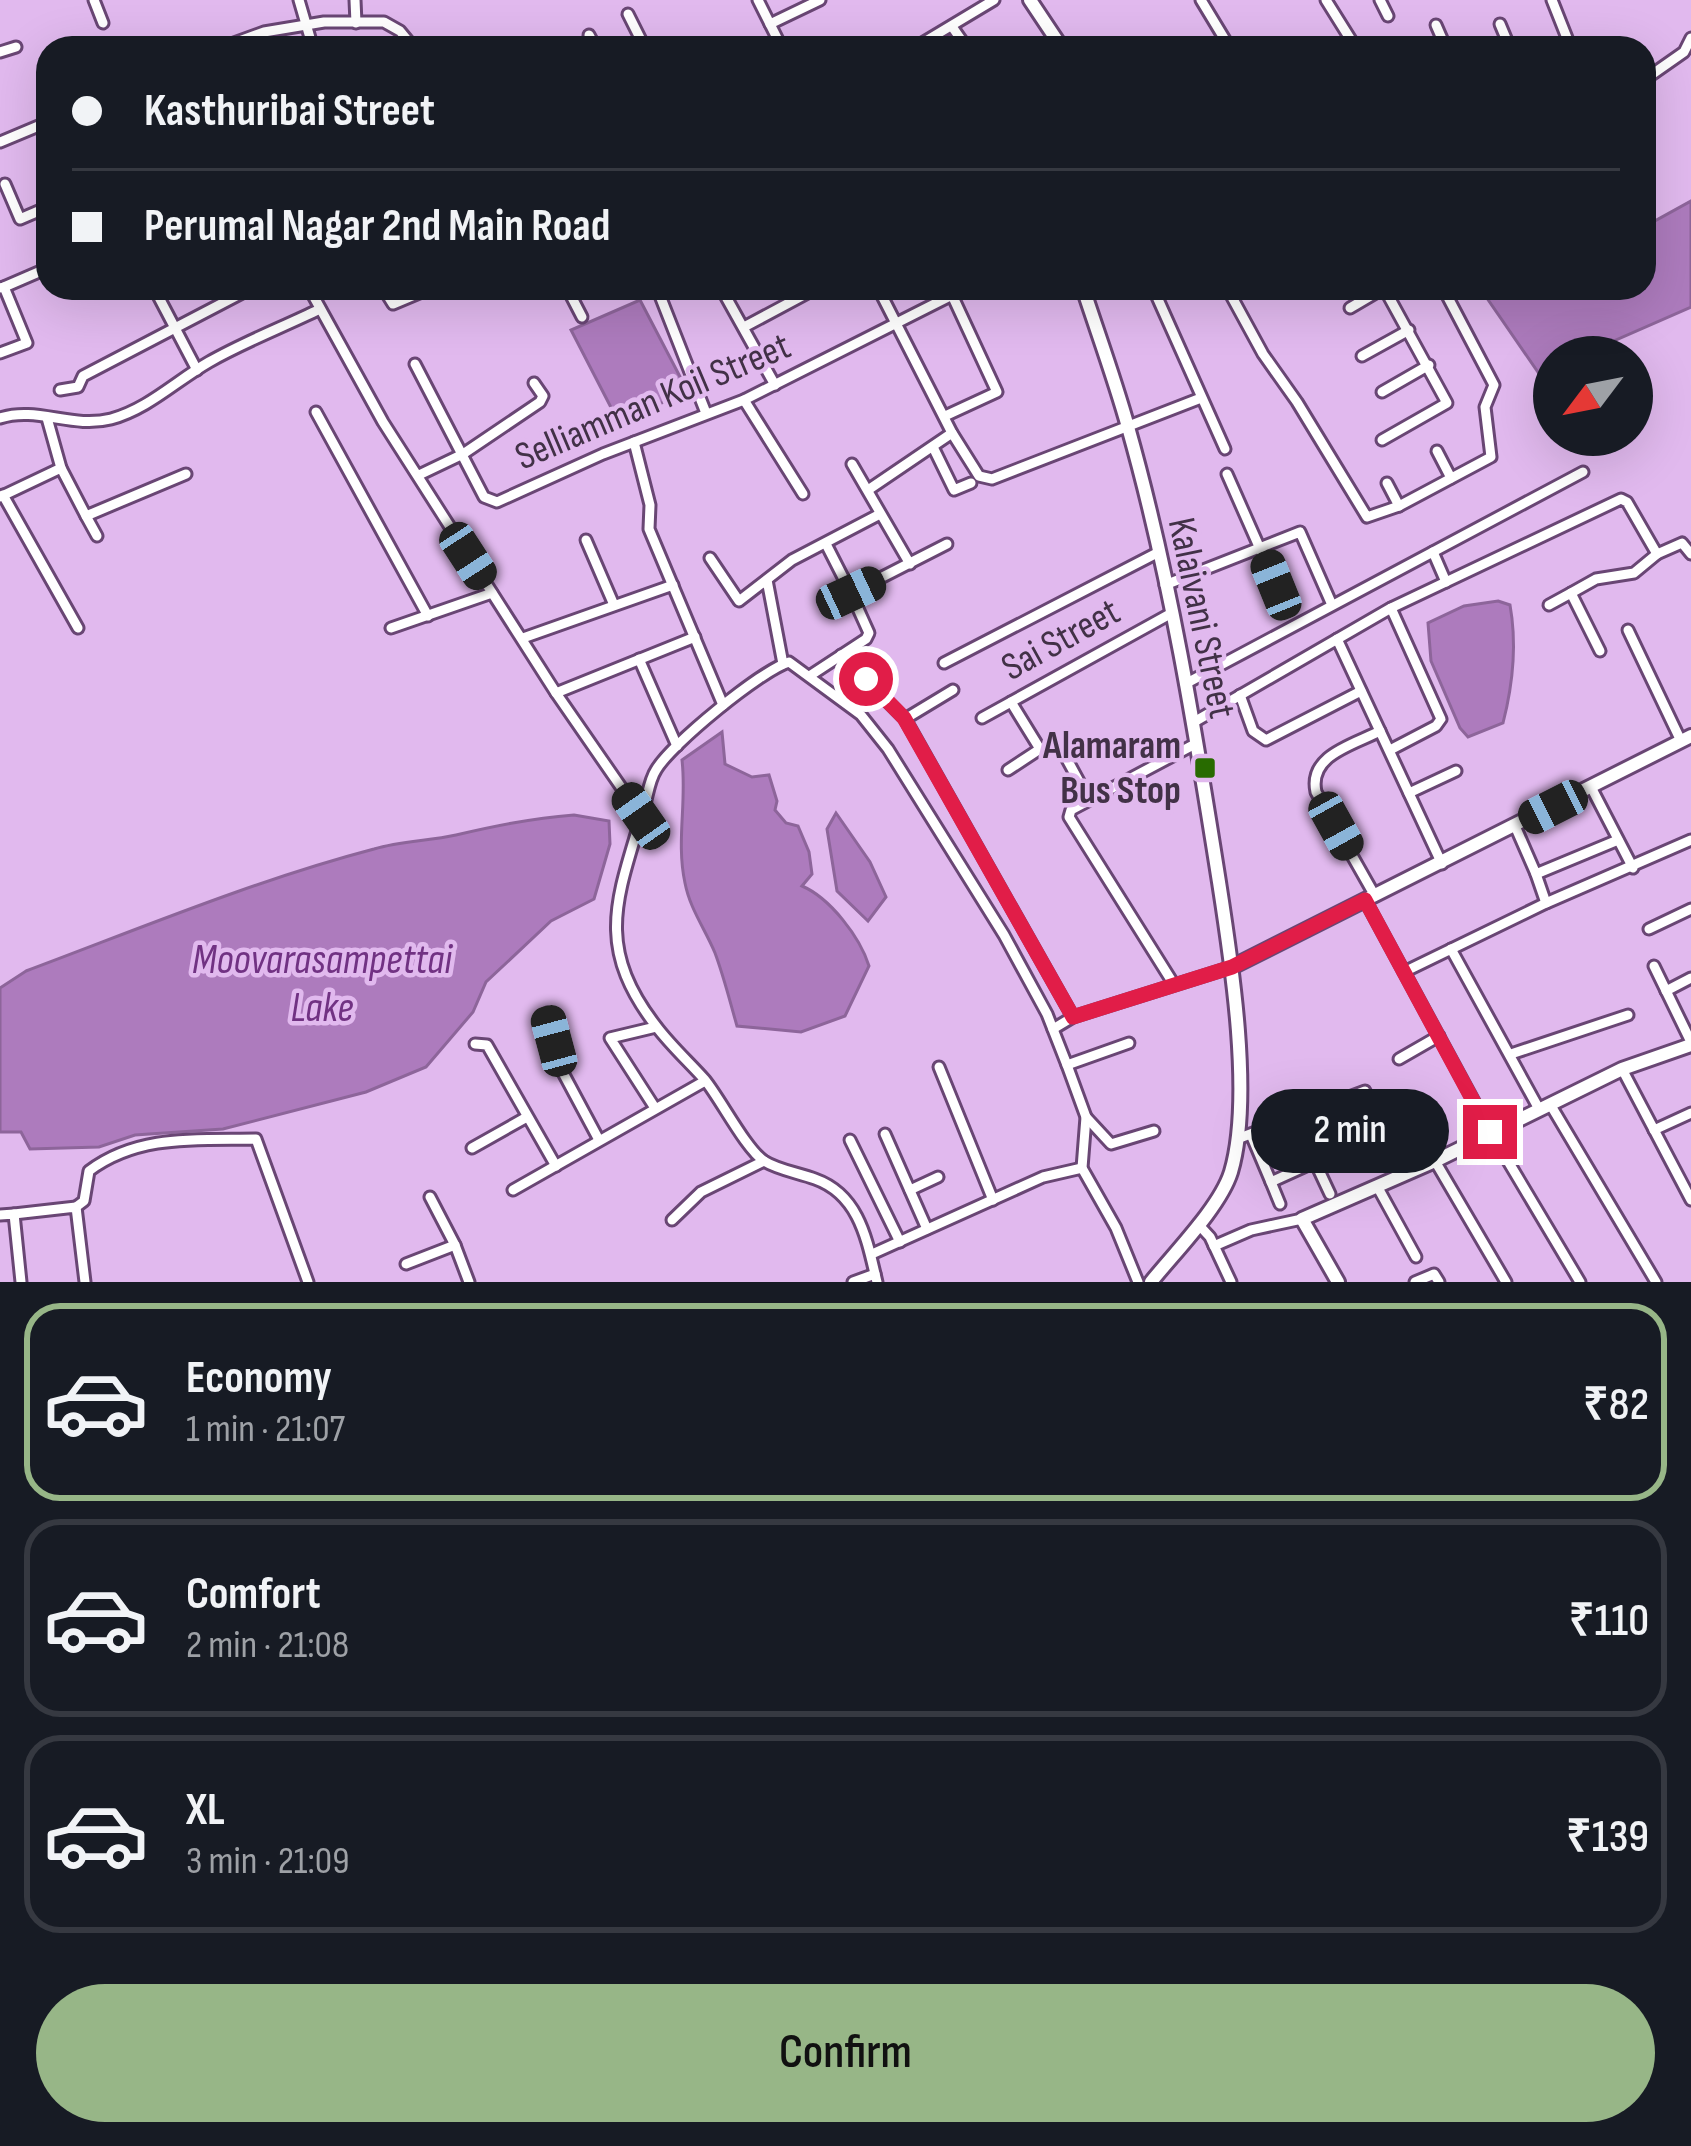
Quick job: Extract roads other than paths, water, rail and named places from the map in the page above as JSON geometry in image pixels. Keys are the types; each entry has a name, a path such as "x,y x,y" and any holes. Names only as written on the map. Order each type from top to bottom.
{"street":[{"path":"94,0 103,23"},
{"path":"299,0 309,36"},
{"path":"355,0 356,23"},
{"path":"758,0 776,36"},
{"path":"770,24 820,0"},
{"path":"937,36 994,0"},
{"path":"1030,0 1054,36"},
{"path":"1202,0 1223,36"},
{"path":"1326,0 1348,36"},
{"path":"1380,0 1388,16"},
{"path":"1552,0 1566,36"},
{"path":"628,14 639,36"},
{"path":"259,36 304,22 384,22 404,36"},
{"path":"1436,25 1441,36"},
{"path":"1500,25 1505,36"},
{"path":"953,28 959,36"},
{"path":"1656,73 1687,56 1691,38"},
{"path":"0,52 16,47"},
{"path":"0,142 36,127"},
{"path":"4,184 20,219 36,212"},
{"path":"0,353 27,343 2,288 36,273"},
{"path":"163,300 197,370"},
{"path":"61,390 78,387 83,376 228,300"},
{"path":"317,300 492,593 641,816"},
{"path":"573,300 582,317"},
{"path":"662,300 706,413"},
{"path":"728,300 776,385"},
{"path":"744,327 788,300"},
{"path":"885,300 952,434 979,476 992,479 1201,398"},
{"name":"Selliamman Koil Street","path":"463,454 484,497 497,502 744,400 944,300"},
{"path":"945,416 997,392 954,300"},
{"name":"Kalaivani Street","path":"1087,300 1128,425 1194,722 1232,967 1244,1138 1224,1187 1151,1282"},
{"path":"1158,300 1225,449"},
{"path":"1234,300 1363,516 1372,518 1491,457 1485,407 1494,385 1449,300"},
{"path":"1350,308 1364,300"},
{"path":"1382,440 1447,403 1391,300"},
{"path":"0,418 23,411 67,422 110,419 320,309"},
{"path":"1362,356 1409,330"},
{"path":"415,364 463,454"},
{"path":"1382,392 1430,365"},
{"path":"419,476 463,454 543,400 535,383"},
{"path":"744,400 803,494"},
{"path":"316,412 428,616"},
{"path":"47,418 61,468 97,536"},
{"path":"868,490 952,434"},
{"path":"634,442 650,505 649,529 723,705"},
{"path":"933,446 954,490 971,483"},
{"path":"1437,451 1451,478"},
{"path":"852,464 910,564"},
{"path":"61,468 2,496 78,628"},
{"path":"1185,684 1582,472"},
{"path":"86,516 186,474"},
{"path":"1227,474 1276,585"},
{"path":"1388,483 1399,506"},
{"path":"1194,722 1391,608 1621,499 1628,502 1657,554"},
{"path":"710,558 736,600 793,560 880,514"},
{"path":"1165,585 1300,532 1332,605"},
{"path":"586,540 614,605"},
{"path":"1550,604 1596,579 1634,573 1657,554 1682,543 1691,554"},
{"path":"812,675 869,633 826,544"},
{"path":"851,593 947,544"},
{"path":"1433,552 1446,582"},
{"path":"944,663 1156,553"},
{"path":"767,580 783,664"},
{"path":"523,638 673,585"},
{"path":"391,628 492,593"},
{"path":"1571,593 1600,651"},
{"path":"1390,750 1441,719 1391,608"},
{"name":"Sai Street","path":"982,718 1170,614"},
{"path":"1053,1029 1073,1017 1232,967 1686,738 1628,630"},
{"path":"556,693 695,637"},
{"path":"1337,640 1442,864"},
{"path":"841,655 904,718 1073,1017"},
{"path":"639,659 677,746"},
{"path":"853,1282 876,1278 856,1211 829,1184 764,1161 705,1081 656,1027 619,962 614,929 623,875 654,772 723,705 783,664 812,675 861,715 888,749 1004,935 1053,1029 1086,1117 1111,1144 1154,1131"},
{"path":"904,718 953,690"},
{"path":"1240,695 1253,731 1267,740 1361,691"},
{"path":"1008,770 1040,749 1011,702"},
{"path":"1381,731 1321,762 1313,777 1316,792 1404,972 1490,1132 1580,1282"},
{"path":"1173,983 1069,817 1088,798 1197,743"},
{"path":"1063,752 1088,798"},
{"path":"1409,794 1456,771"},
{"path":"1591,787 1633,868"},
{"path":"1515,826 1546,904"},
{"path":"1535,874 1618,840"},
{"path":"1404,972 1691,841"},
{"path":"1649,929 1691,909"},
{"path":"1451,949 1511,1054 1656,1282"},
{"path":"1214,1246 1251,1230 1302,1219 1435,1161 1622,1069 1691,1043 1654,966"},
{"path":"1666,991 1691,978"},
{"path":"547,1013 561,1069 599,1140"},
{"path":"1511,1054 1628,1015"},
{"path":"655,1108 610,1037 656,1027"},
{"path":"1399,1059 1439,1036"},
{"path":"1067,1065 1129,1043"},
{"path":"475,1044 487,1045 556,1166"},
{"path":"939,1067 993,1200"},
{"path":"1622,1069 1691,1200"},
{"path":"513,1190 705,1081"},
{"path":"1280,1204 1244,1138 1365,1091 1403,1175"},
{"path":"1654,1130 1691,1113"},
{"path":"472,1148 527,1117"},
{"path":"1086,1117 1082,1168 1116,1228 1138,1282"},
{"path":"1297,1119 1330,1194"},
{"path":"885,1134 927,1229"},
{"path":"1271,1182 1385,1135"},
{"path":"0,1215 76,1207 84,1201 89,1171 130,1147 256,1139 308,1282"},
{"path":"850,1140 899,1242"},
{"path":"672,1220 701,1192 764,1161"},
{"path":"1435,1161 1506,1282"},
{"path":"872,1254 1042,1177 1082,1168"},
{"path":"910,1190 938,1177"},
{"path":"1377,1186 1416,1256"},
{"path":"430,1197 469,1282"},
{"path":"76,1207 85,1282"},
{"path":"14,1214 21,1282"},
{"path":"1302,1219 1339,1282"},
{"path":"1198,1223 1231,1282"},
{"path":"406,1264 455,1244"},
{"path":"1415,1282 1434,1274 1439,1282"}],"water":[{"path":"1691,201 1691,307 1625,336 1533,336 1533,365 1488,300 1656,300 1656,220"},
{"path":"640,300 688,392 618,421 571,330"},
{"path":"1498,601 1510,605 1512,620 1513,664 1503,723 1468,737 1431,661 1428,623 1464,606"},
{"path":"722,732 725,764 752,777 769,775 775,810 786,823 798,826 809,852 812,874 802,886 843,920 869,966 845,1016 801,1032 737,1026 715,953 687,892 681,852 682,760"},
{"path":"836,813 870,862 886,897 868,921 837,891 827,829"},
{"name":"Moovarasampettai Lake","path":"574,815 609,821 610,844 594,899 551,921 486,982 473,1012 426,1067 366,1092 223,1129 135,1135 99,1147 30,1149 21,1132 0,1132 0,988 26,971 330,861 394,844"}],"place":[{"name":"Alamaram Bus Stop","path":"1205,768"}]}
